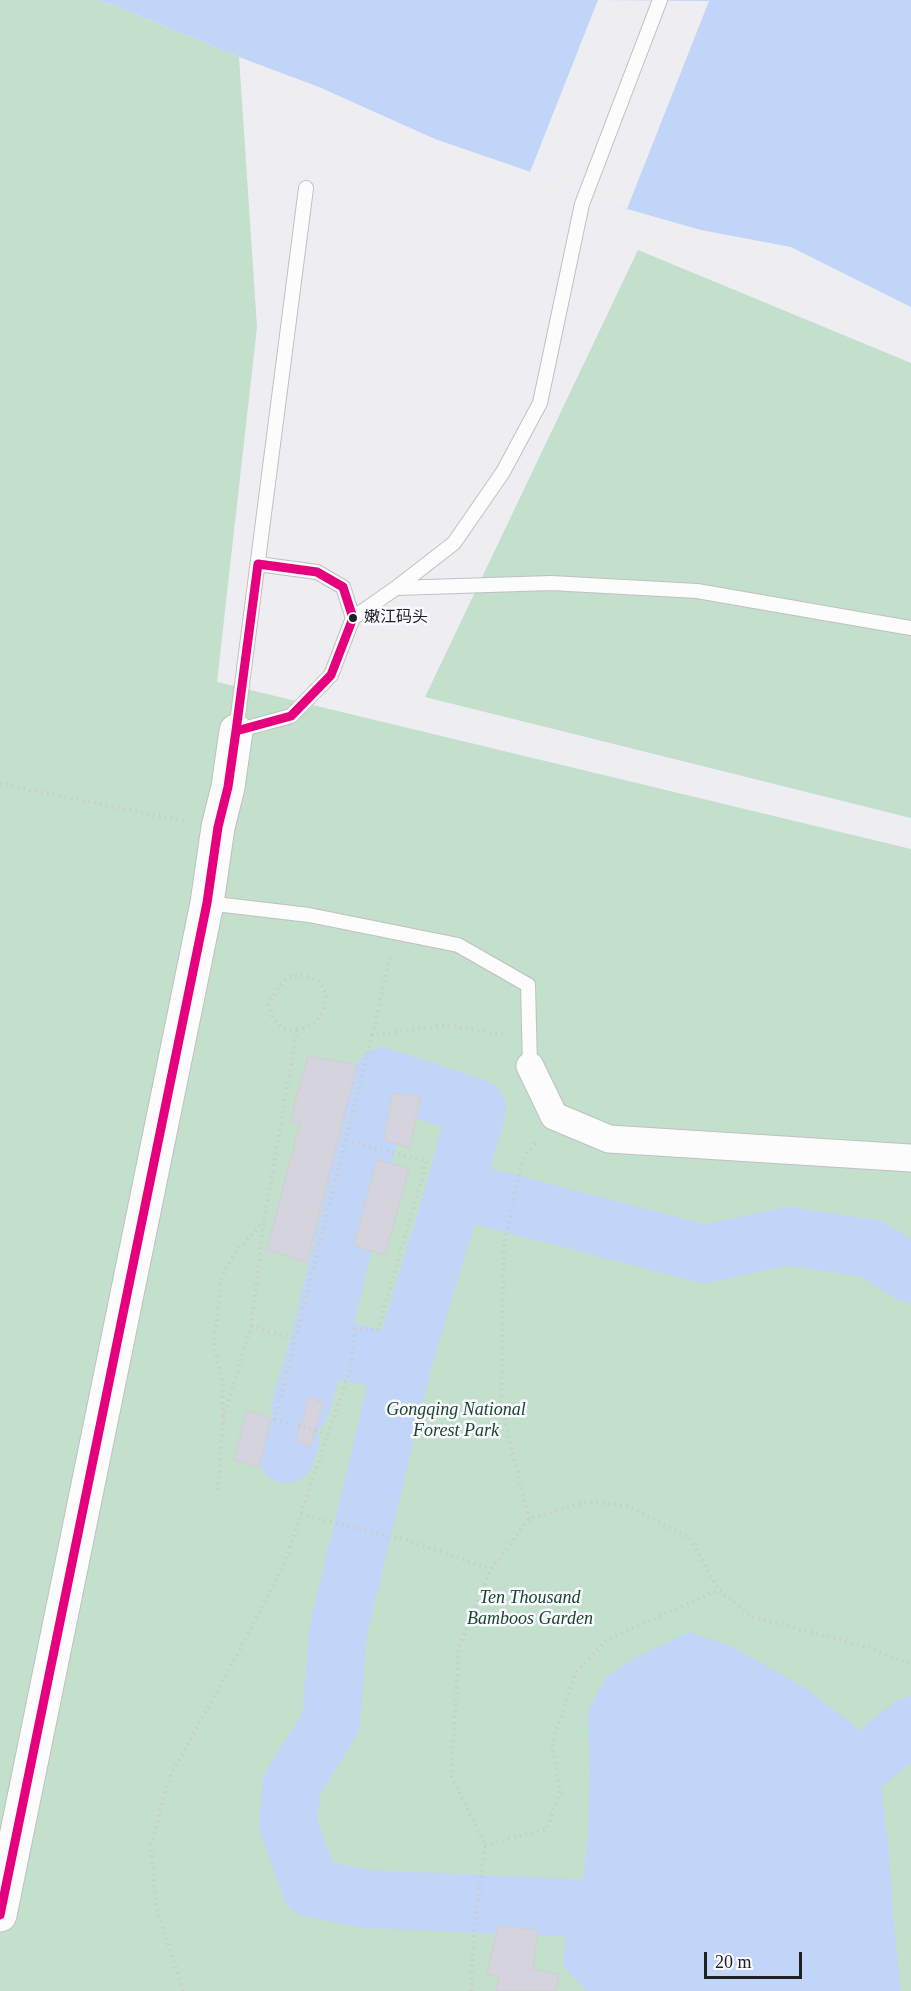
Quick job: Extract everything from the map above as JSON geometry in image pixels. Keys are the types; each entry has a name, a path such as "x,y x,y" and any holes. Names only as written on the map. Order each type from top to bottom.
{"street":[{"path":"0,1915 207,903 236,731"},
{"path":"530,1066 554,1116 609,1139 911,1158"}],"lane":[{"path":"306,188 236,731 291,716 331,675 353,618 454,543 503,472 540,403 582,204 660,0"},
{"path":"258,564 317,572 343,587 353,618"},
{"path":"396,588 551,583 697,591 911,628"},
{"path":"207,903 309,915 459,945 528,986 530,1066"}],"path":[{"path":"0,784 218,827"},
{"path":"328,1434 275,1419 346,1141 396,932"},
{"path":"304,975 320,981 326,993 324,1011 311,1026 297,1030 283,1029 273,1018 269,1005 279,986 288,977 304,975"},
{"path":"372,1035 448,1025 504,1035 530,1066"},
{"path":"223,1419 251,1326 264,1220 297,1030"},
{"path":"183,1991 156,1905 151,1845 169,1778 237,1655 285,1561 351,1367 355,1329 378,1330 427,1161 346,1141"},
{"path":"522,1160 504,1245 501,1405 529,1519"},
{"path":"218,1490 223,1419 222,1381 214,1346 221,1278 235,1253 264,1220"},
{"path":"251,1326 296,1339"},
{"path":"471,1991 473,1940 485,1845 451,1776 459,1647 491,1569 529,1519 587,1502 627,1506 690,1538 719,1590 752,1617 871,1648 911,1665"},
{"path":"301,1514 407,1540 491,1569"},
{"path":"485,1845 547,1830 560,1792 552,1742 576,1672 607,1640 719,1590"}],"green space":[{"name":"Gongqing National Forest Park","path":"0,0 95,0 114,5 239,57 257,327 217,682 911,849 911,1991 0,1991"},
{"path":"638,250 911,363 911,818 425,697"}],"water":[{"path":"95,0 911,0 911,307 791,247 701,230 627,209 531,172 435,139 319,87 239,57 114,5"},
{"path":"689,1632 731,1646 805,1688 855,1726 881,1787 901,1991 587,1991 563,1966 567,1926 584,1874 590,1766 588,1712 606,1677 638,1656"}],"pier":[{"path":"598,0 709,1 627,209 530,172"}],"building":[{"path":"308,1056 357,1065 307,1262 267,1250 300,1123 290,1121"},
{"path":"393,1093 420,1097 410,1148 384,1140"},
{"path":"377,1160 409,1168 385,1255 354,1245"},
{"path":"309,1397 323,1403 310,1446 296,1441"},
{"path":"247,1411 271,1418 259,1467 234,1460"},
{"path":"498,1926 538,1930 533,1969 559,1974 555,1991 496,1991 499,1977 487,1974"}],"waterway":[{"path":"402,1364 319,1345 383,1077 477,1108 455,1189"},
{"path":"573,1908 367,1899 311,1888 288,1824 292,1784 331,1722 338,1632 402,1364 455,1189 704,1254 788,1236 872,1249 911,1274"},
{"path":"300,1408 319,1345"},
{"path":"286,1454 290,1441"},
{"path":"848,1776 911,1726"}],"transit line":[{"path":"258,564 317,572 343,587 353,618 331,675 291,716 236,731 258,564"},
{"path":"0,1915 207,903 236,731"}],"place":[{"name":"嫩江码头","path":"353,618"}],"park label":[{"name":"Ten Thousand Bamboos Garden","path":"530,1608"}]}
